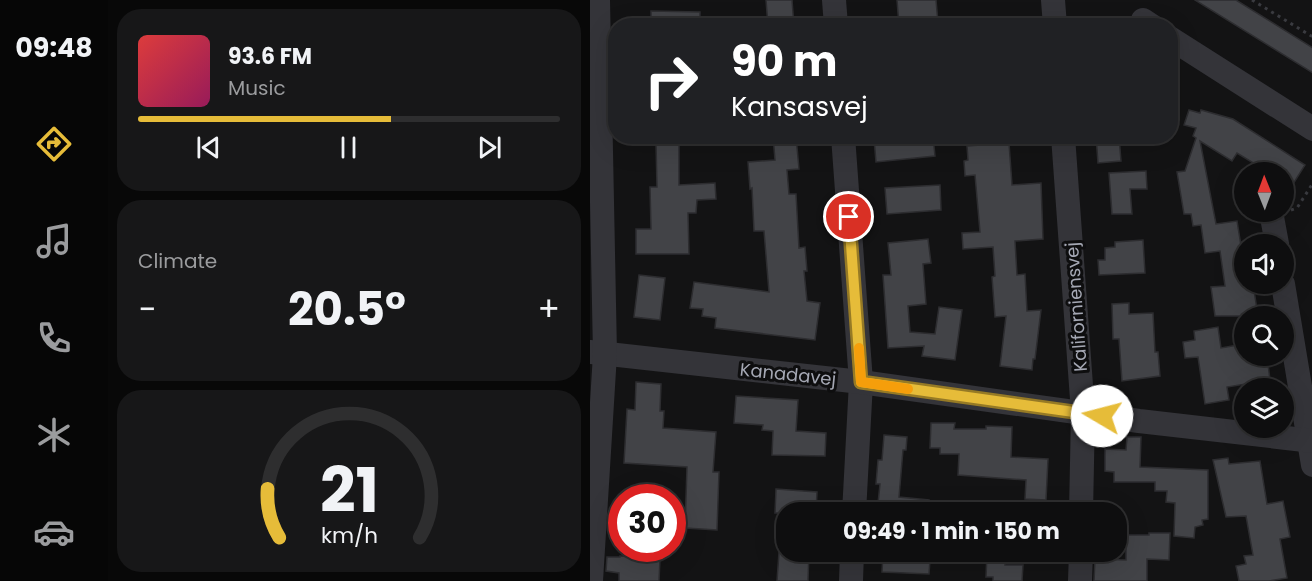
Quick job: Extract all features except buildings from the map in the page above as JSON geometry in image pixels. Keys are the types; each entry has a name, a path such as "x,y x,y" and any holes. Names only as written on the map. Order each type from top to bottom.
{"street":[{"path":"591,581 597,353 598,0"},
{"path":"834,0 835,18"},
{"path":"1053,0 1054,18"},
{"path":"1178,43 1313,129"},
{"path":"844,144 861,382 855,502"},
{"name":"Kaliforniensvej","path":"1064,144 1083,413 1081,502"},
{"path":"1285,294 1313,465"},
{"name":"Kanadavej","path":"597,353 861,382 1083,413 1310,441"},
{"path":"851,581 852,562"},
{"path":"1080,581 1081,562"}],"path":[{"path":"1252,0 1313,37"},
{"path":"1294,209 1313,183"}],"slow traffic":[{"path":"859,348 861,382 908,389"}],"route":[{"path":"849,217 861,382 1102,416"}]}
